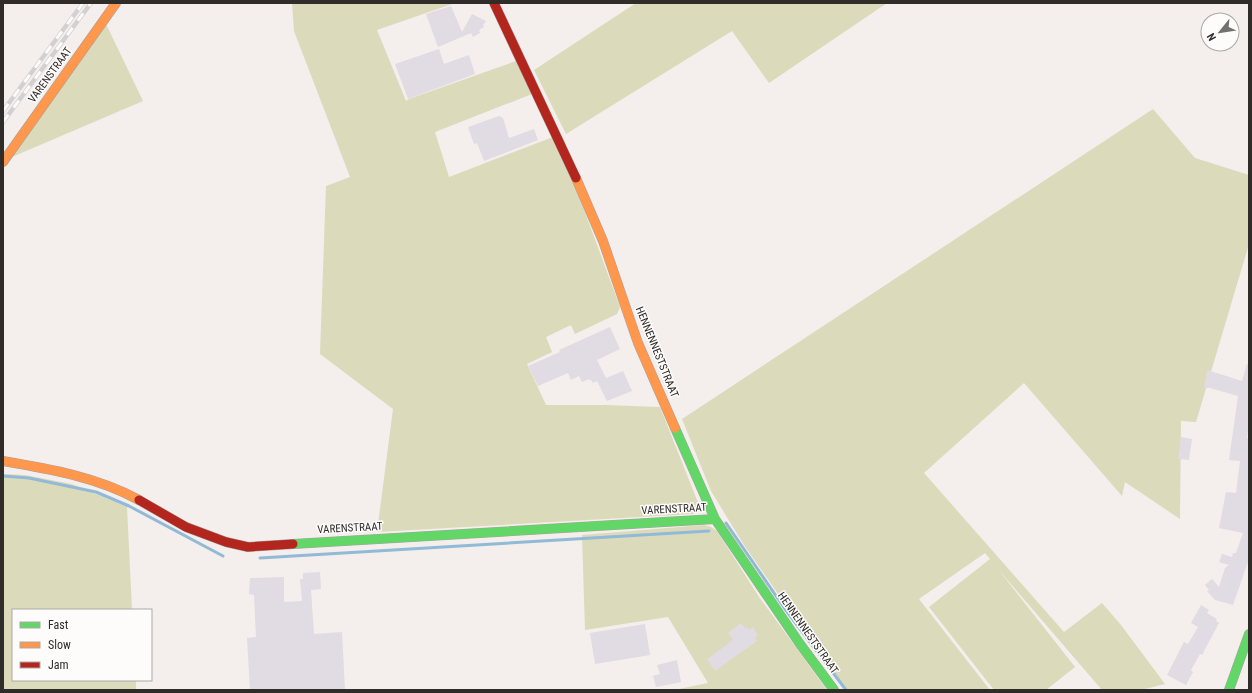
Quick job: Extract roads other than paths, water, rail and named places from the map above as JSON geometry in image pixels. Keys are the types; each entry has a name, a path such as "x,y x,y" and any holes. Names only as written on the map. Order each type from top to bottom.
{"street":[{"name":"VARENSTRAAT","path":"3,162 116,3"},
{"name":"HENNENNESTSTRAAT","path":"494,3 585,198 603,241 638,343 715,519 800,644 834,690"},
{"name":"VARENSTRAAT","path":"3,461 48,469 90,479 131,496 186,527 226,542 248,547 715,519"},
{"path":"1229,690 1249,634"}],"waterway":[{"path":"3,476 29,478 96,492 129,506 223,556"},
{"path":"726,523 785,609 846,690"},
{"path":"260,558 709,531"}],"railway":[{"path":"3,111 83,3"},
{"path":"3,122 91,3"}]}
